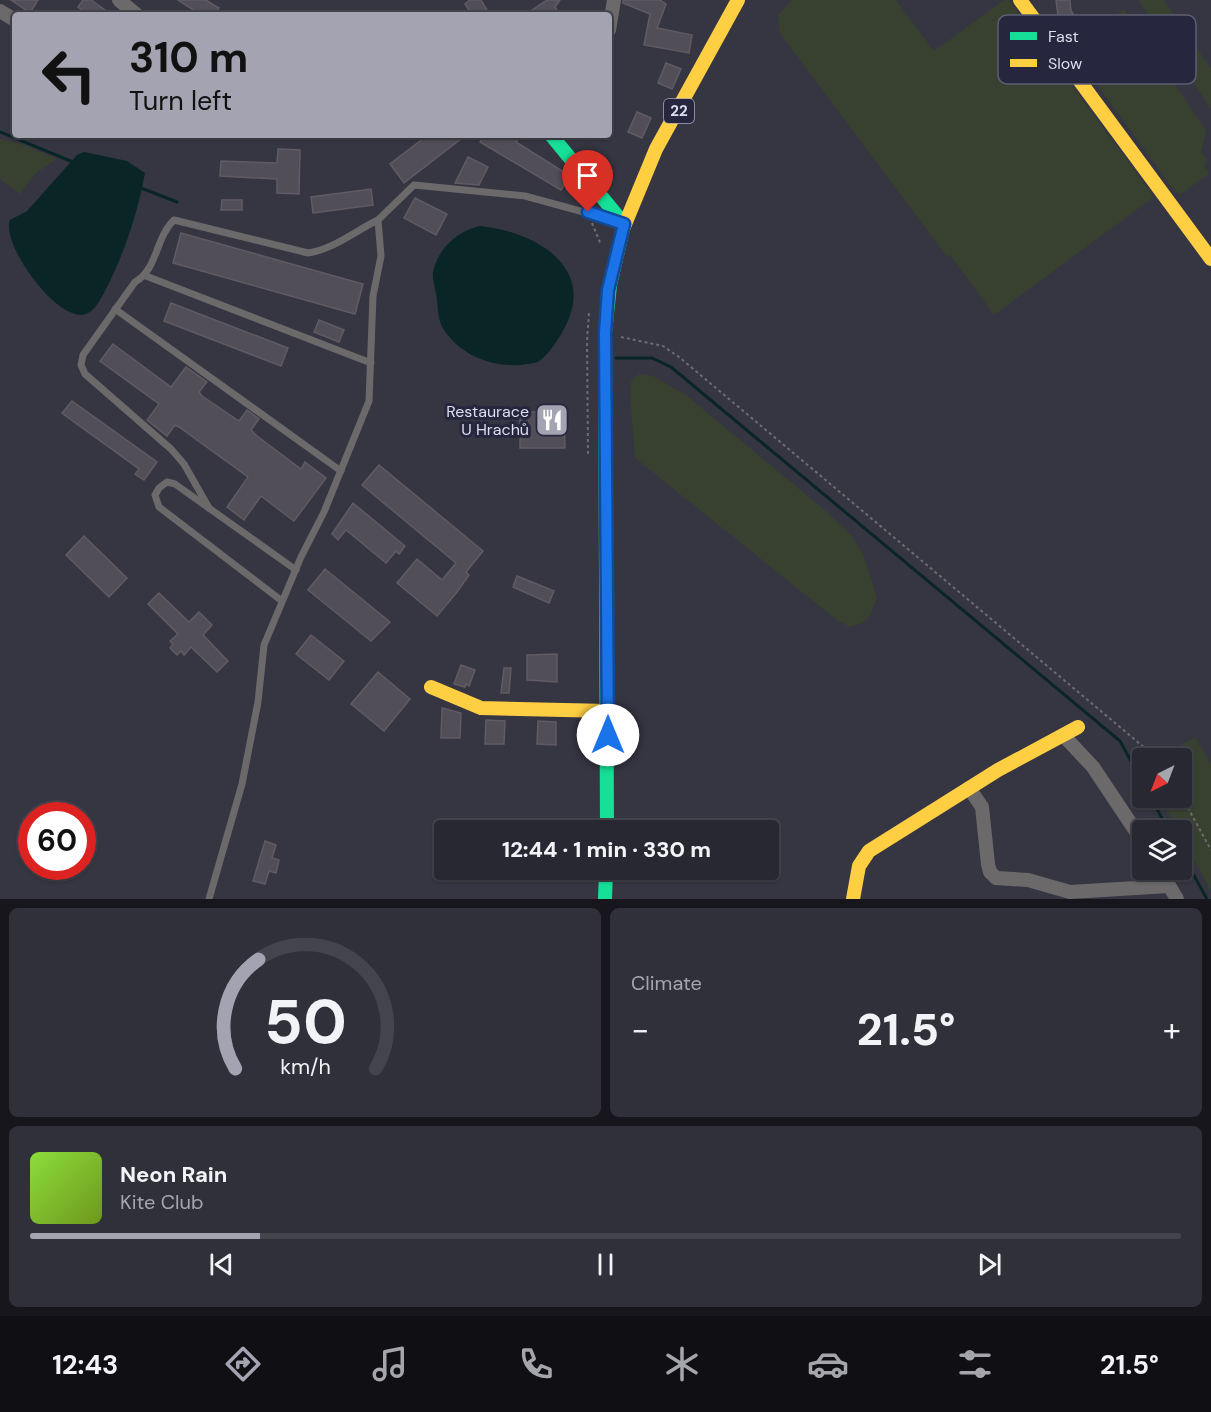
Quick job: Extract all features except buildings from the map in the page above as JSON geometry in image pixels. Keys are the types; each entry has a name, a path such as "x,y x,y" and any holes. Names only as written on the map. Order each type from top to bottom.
{"street":[{"path":"119,0 133,12"},
{"name":"22","path":"607,820 605,333 610,282 624,224 657,148 714,51 738,0"},
{"path":"1020,0 1031,15"},
{"path":"1082,84 1211,259"},
{"path":"555,138 594,190 624,224"},
{"path":"431,687 481,708 608,711"},
{"path":"853,899 859,866 869,851 969,788 1078,727"},
{"path":"1063,735 1093,767 1132,826"},
{"path":"969,788 982,807 988,864 990,872 996,878 1028,880 1070,892 1169,886"},
{"path":"605,899 606,880"},
{"path":"1166,880 1177,899"}],"lane":[{"path":"209,508 184,464 171,449 85,374 81,365 83,355 115,309 135,282 146,276 167,227 174,220 308,253 324,251 339,240 378,220 414,185 525,196 624,224"},
{"path":"209,899 242,784 258,702 264,645 341,471 369,400 373,296 381,256 378,220"},
{"path":"146,276 371,363"},
{"path":"115,309 341,471"},
{"path":"282,601 159,507 155,495 159,488 167,482 176,484 296,570"}],"path":[{"path":"619,336 663,346 679,357 1145,748"},
{"path":"1188,808 1211,850"}],"shaded area":[{"path":"792,0 896,0 934,51 1004,0 1009,0 1020,15 998,15 998,84 1071,84 1154,197 994,315 950,255 947,257 780,33 778,15"},
{"path":"1138,0 1164,0 1174,15 1148,15"},
{"path":"1124,9 1128,15 1116,15"},
{"path":"1196,47 1211,69 1211,109 1194,84"},
{"path":"1097,84 1174,84 1206,131 1201,152 1207,160 1204,166 1209,174 1181,194 1175,192"},
{"path":"0,139 21,144 57,159 36,173 20,194 0,179"},
{"path":"84,152 127,161 145,173 130,233 119,262 93,309 88,313 76,314 63,308 48,296 35,281 14,246 9,231 10,220 27,211 77,155"},
{"path":"480,226 500,229 538,243 553,254 565,268 572,284 573,303 566,325 554,345 538,362 512,365 486,361 463,349 442,327 433,278 439,255 457,236"},
{"path":"639,374 653,376 686,395 827,512 851,535 863,554 877,598 869,617 862,623 850,627 838,621 635,458 630,395 631,381"},
{"path":"1195,737 1211,764 1211,891 1192,856 1192,820 1172,820 1165,808 1192,808 1192,748 1176,748"}],"waterway":[{"path":"0,132 12,137"},
{"path":"15,138 73,162"},
{"path":"141,188 177,202"},
{"path":"616,358 652,358 671,367 1120,741 1132,763"},
{"path":"1156,808 1163,820"},
{"path":"1192,872 1207,899"}],"traffic: fast":[{"path":"553,138 624,224"},
{"path":"607,820 605,333 610,285 623,229"},
{"path":"605,899 606,880"}],"traffic: slow":[{"path":"623,229 656,149 738,0"},
{"path":"1020,0 1031,15"},
{"path":"1082,84 1211,259"},
{"path":"431,687 481,708 608,711"},
{"path":"853,899 859,866 869,851 998,770 1078,727"}],"place":[{"name":"Restaurace U Hrachů","path":"552,420"}],"route":[{"path":"588,212 624,224 608,290 605,333 608,735"}]}
